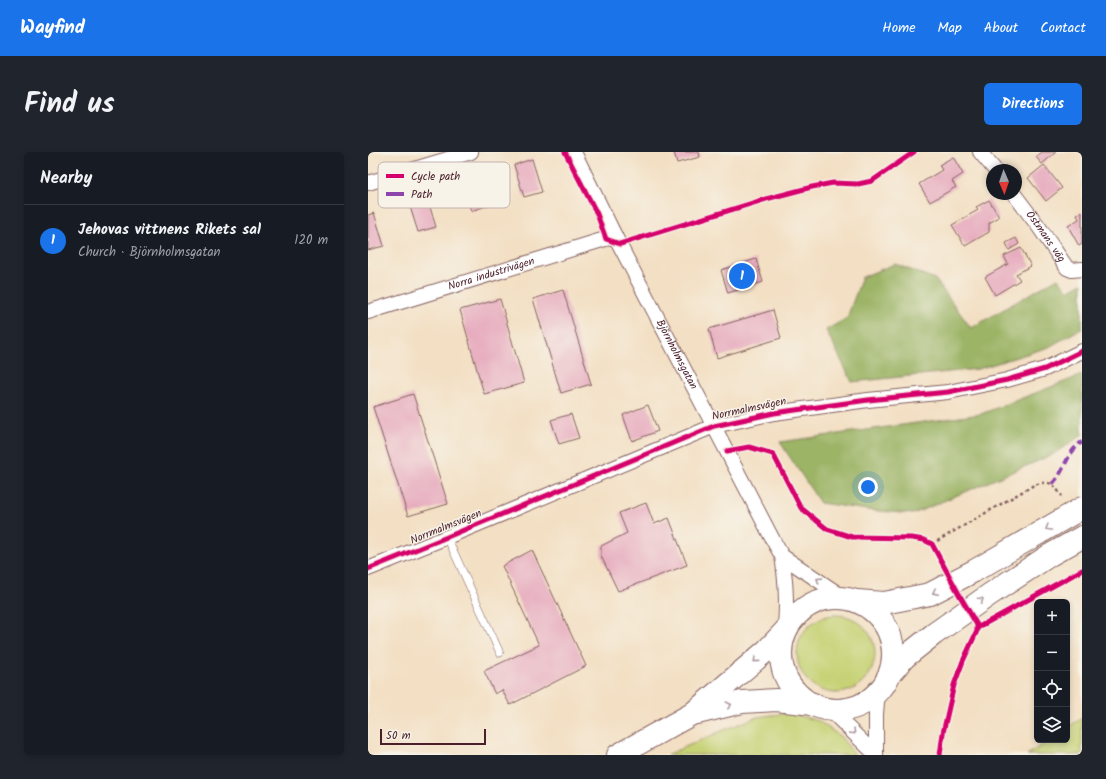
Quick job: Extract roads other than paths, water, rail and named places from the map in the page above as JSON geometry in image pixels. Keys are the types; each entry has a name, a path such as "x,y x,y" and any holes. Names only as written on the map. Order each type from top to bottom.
{"highway":[{"path":"618,755 692,714 753,662 784,632 799,611 812,603 838,598 884,603 930,594 974,571 1082,508"},
{"path":"692,714 742,702 776,700 844,710 856,708 870,698 904,657 934,634 989,595 1050,555 1082,537"},
{"path":"852,600 865,606 878,616 887,629 892,645 892,661 883,683"},
{"path":"784,632 781,646 781,660 791,685 802,697 822,707"}],"street":[{"path":"438,162 471,152"},
{"name":"Björnholmsgatan","path":"574,152 615,236 782,556 787,599 784,632"},
{"path":"980,152 990,164"},
{"path":"368,183 378,180"},
{"name":"Östmans väg","path":"1019,200 1067,268 1072,270 1082,269"},
{"name":"Norra industrivägen","path":"368,312 615,236"},
{"name":"Norrmalmsvägen","path":"368,568 447,537 714,426 781,412 868,400 948,392 999,382 1044,369 1082,351"},
{"name":"Björnholmsgatan","path":"782,556 838,593 852,600"},
{"path":"875,754 883,683"},
{"path":"822,707 875,754"}],"lane":[{"path":"447,537 500,653"}],"place":[{"name":"Jehovas vittnens Rikets sal","path":"742,276"}]}
